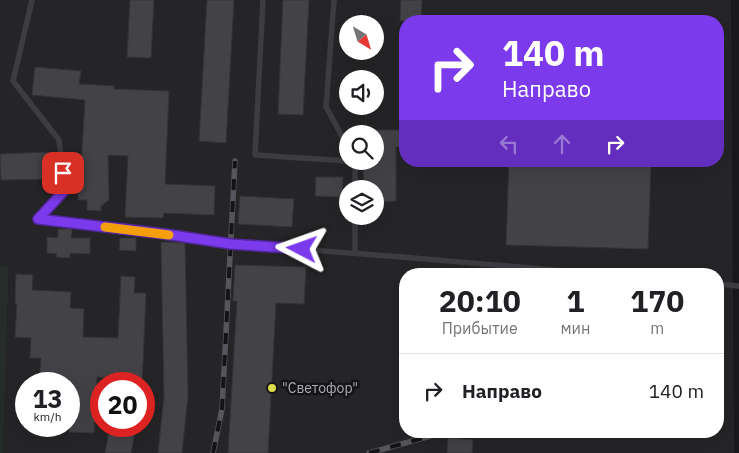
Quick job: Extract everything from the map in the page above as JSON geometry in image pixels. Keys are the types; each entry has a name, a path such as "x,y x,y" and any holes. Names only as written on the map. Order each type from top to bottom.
{"lane":[{"path":"32,0 14,81 60,140 65,190 38,219 231,244 530,268"},
{"path":"264,0 256,155 339,160"},
{"path":"334,0 326,107 339,131"},
{"path":"355,225 355,253"},
{"path":"724,285 739,286"}],"shaded area":[{"path":"0,0 731,0 734,453 3,453 9,266 0,265"},
{"path":"0,265 9,266 3,453 0,453"}],"building":[{"path":"130,0 154,0 151,58 127,57"},
{"path":"207,0 234,0 226,143 199,141"},
{"path":"283,0 309,0 303,115 278,114"},
{"path":"401,0 422,0 421,15 400,15"},
{"path":"35,67 81,71 79,84 114,86 114,89 169,91 165,184 215,186 214,215 164,213 163,218 125,217 128,156 108,155 109,200 101,206 101,211 87,210 87,200 78,200 78,168 81,168 85,100 32,95"},
{"path":"384,130 399,130 399,147 396,147 396,201 384,202 384,180 364,180 363,170 384,170"},
{"path":"49,152 50,179 1,180 0,154"},
{"path":"509,167 651,167 648,249 506,245"},
{"path":"316,177 343,177 343,180 339,180 339,197 315,196"},
{"path":"240,196 294,199 292,227 238,224"},
{"path":"58,229 72,229 71,238 90,238 90,254 70,253 70,258 56,257 57,254 47,253 47,237 58,238"},
{"path":"120,238 136,238 136,251 119,250"},
{"path":"161,242 185,243 188,396 182,453 158,453 164,396"},
{"path":"235,265 306,267 304,304 276,303 268,453 228,453 237,301 233,301"},
{"path":"16,274 33,275 32,290 71,292 70,308 84,309 83,337 118,338 121,276 135,277 134,293 146,293 143,372 90,372 90,433 80,432 80,372 40,372 41,358 30,358 31,338 15,337 17,304 15,304"},
{"path":"108,437 134,437 131,453 105,453"},
{"path":"448,438 473,440 472,453 447,453"}],"railway":[{"path":"213,453 222,409 235,161"},
{"path":"369,453 423,438"}],"slow traffic":[{"path":"105,227 169,235"}],"place":[{"name":"\"Светофор\"","path":"272,388"}],"route":[{"path":"63,173 65,190 38,219 231,244 302,249"}]}
